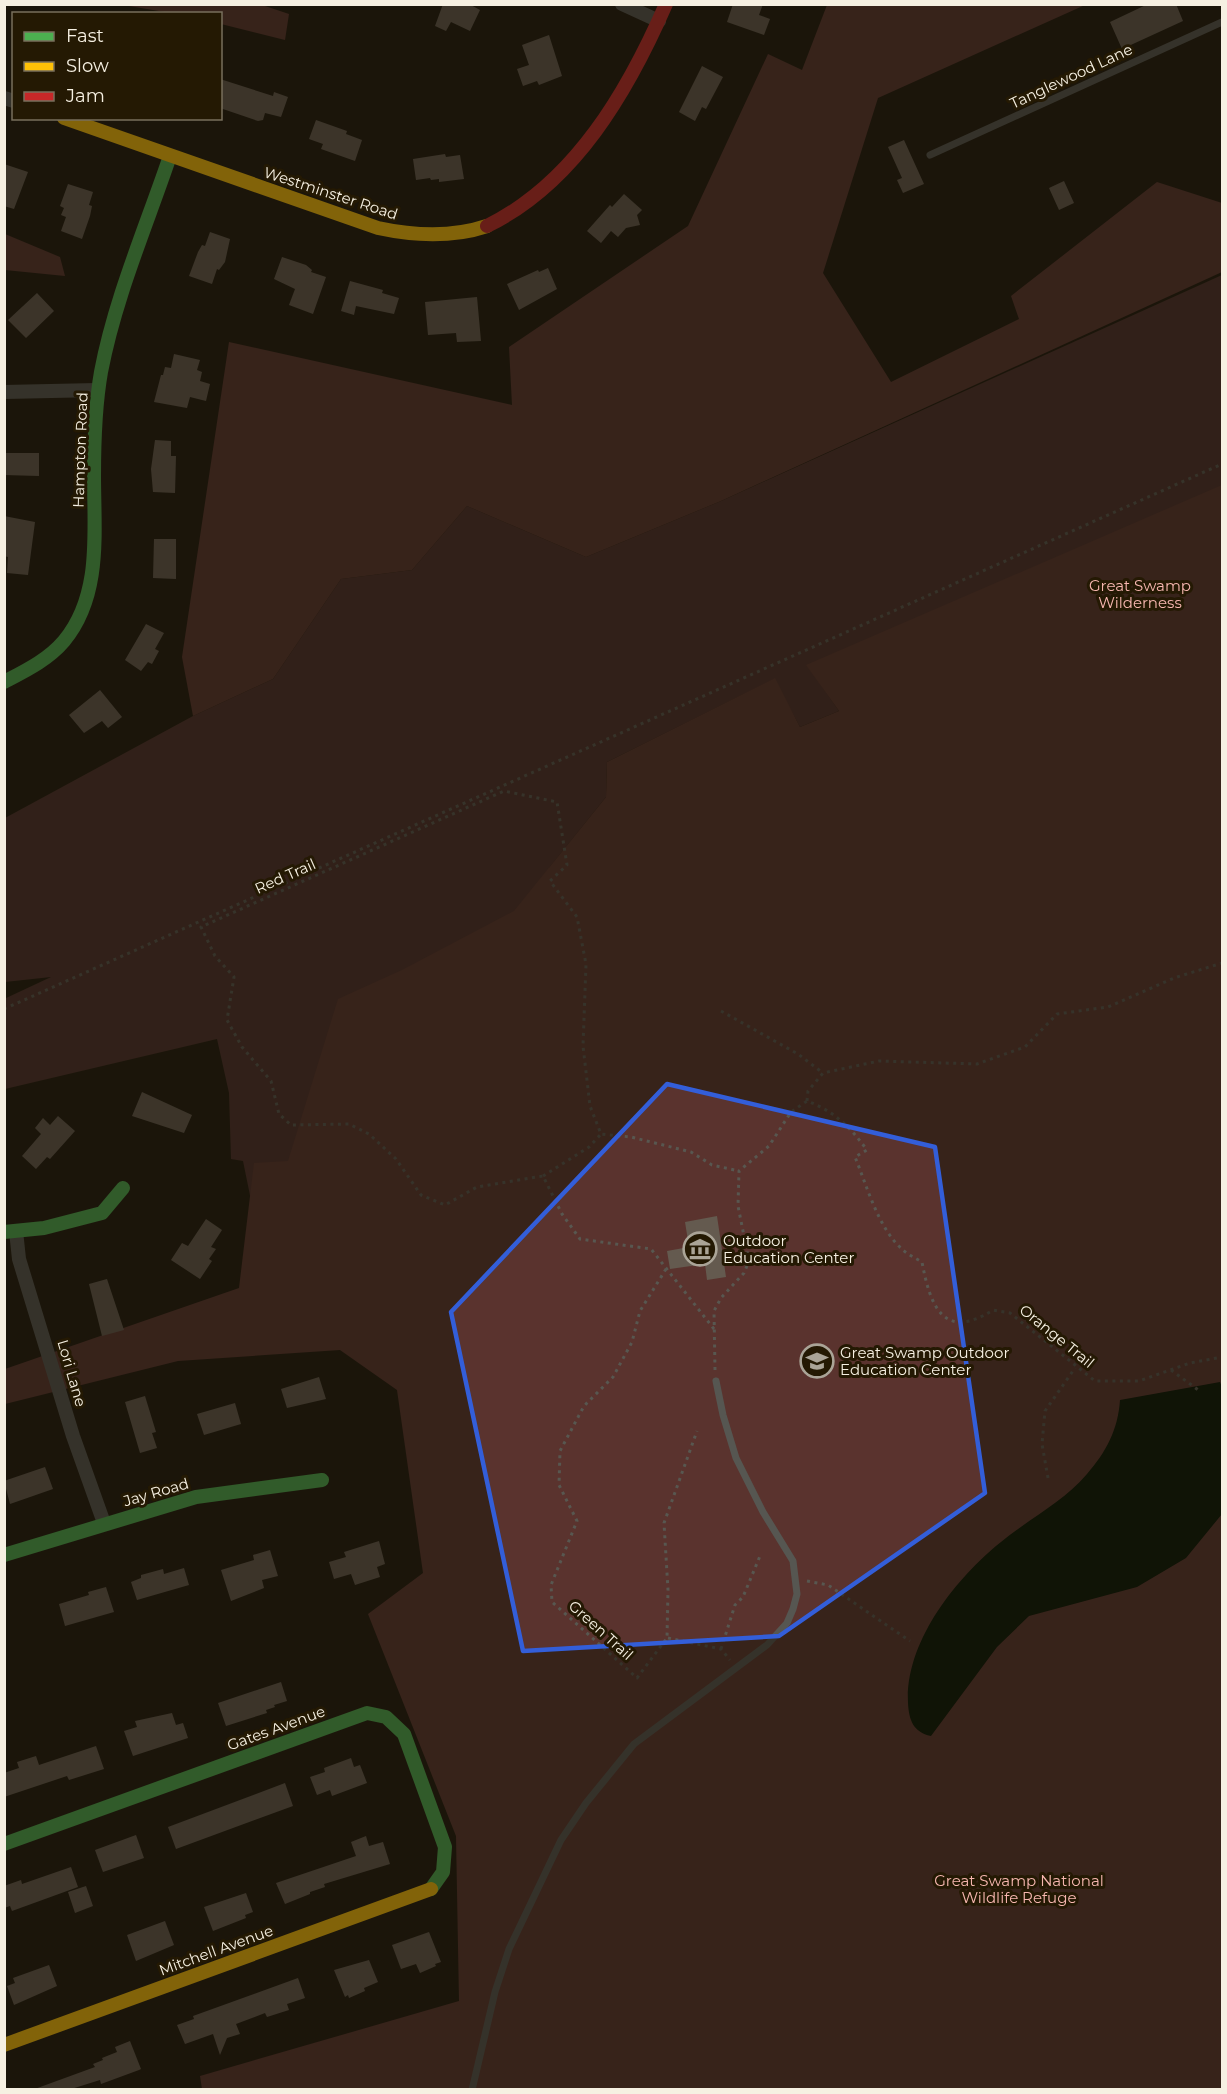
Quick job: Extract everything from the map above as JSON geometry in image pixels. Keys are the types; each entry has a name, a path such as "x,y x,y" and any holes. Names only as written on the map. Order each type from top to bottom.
{"street":[{"path":"622,4 659,21"},
{"name":"Westminster Road","path":"70,120 283,196 406,235 433,236 486,227 515,212 537,194 586,143 624,89 666,4"},
{"name":"Hampton Road","path":"4,682 26,671 63,641 84,607 94,567 98,390 117,308 170,156"},
{"path":"4,392 98,390"},
{"path":"10,1231 44,1228 102,1213 123,1188"},
{"name":"Lori Lane","path":"10,1231 76,1447 104,1523"},
{"name":"Jay Road","path":"4,1556 104,1523 196,1497 322,1480"},
{"name":"Gates Avenue","path":"4,1844 357,1716 376,1714 393,1721 404,1734 445,1847 446,1867 437,1884"},
{"name":"Mitchell Avenue","path":"4,2045 428,1892 437,1884"}],"lane":[{"name":"Tanglewood Lane","path":"930,155 1222,22"},
{"path":"472,2090 495,1992 509,1949 561,1840 613,1766 634,1744 767,1645 787,1623 797,1594 797,1579 793,1561 763,1512 736,1458 716,1381"}],"path":[{"path":"4,1009 1222,464"},
{"name":"Red Trail","path":"543,1176 477,1188 445,1205 421,1196 396,1160 369,1134 349,1124 291,1125 279,1114 271,1081 242,1047 227,1020 234,977 215,956 201,927 504,790 557,802 567,865 550,880 577,917 586,964 583,1046 590,1106 601,1134"},
{"path":"716,1381 714,1311 721,1298 744,1273 749,1261 738,1206 739,1171 769,1146 791,1112 807,1101 808,1091 823,1073 879,1060 977,1064 1024,1047 1057,1014 1108,1007 1174,978 1222,963"},
{"path":"721,1011 798,1054 823,1073"},
{"name":"Orange Trail","path":"807,1101 835,1115 850,1128 867,1150 855,1157 886,1228 901,1249 922,1262 927,1292 935,1309 949,1320 963,1323 979,1319 993,1310 1010,1313 1095,1381 1139,1381 1170,1370 1222,1357"},
{"path":"714,1329 651,1249 580,1239 562,1214 543,1176 589,1147 601,1134 631,1137 691,1152 712,1165 739,1171"},
{"name":"Green Trail","path":"666,1269 640,1311 632,1342 613,1377 584,1406 560,1450 559,1485 577,1521 550,1585 552,1602 636,1678 667,1638"},
{"path":"1048,1479 1042,1444 1045,1411 1076,1368"},
{"path":"1170,1370 1202,1392"},
{"path":"697,1431 664,1523 668,1590 667,1638 721,1649 736,1669"},
{"path":"721,1649 735,1605 743,1597 760,1556"},
{"path":"797,1579 828,1585 910,1641"}],"highlighted area":[{"path":"667,1084 935,1147 985,1493 779,1636 523,1651 451,1312"}],"green space":[{"path":"123,5 262,5 289,14 285,40 222,24 222,12 165,12"},
{"path":"827,5 1085,5 878,98 823,273 891,382 1019,319 1011,296 1157,182 1222,203 1222,272 721,501 586,557 467,506 412,570 341,579 273,679 193,716 182,657 229,342 512,405 509,347 688,226 768,54 802,70"},
{"path":"5,234 60,257 65,276 5,270"},
{"path":"1222,275 1222,700 807,665 839,711 800,727 774,679 607,762 606,797 549,868 1222,2089 384,1270 272,1303 243,1161 231,1159 229,1093 217,1039 5,1089 4,999 51,977 5,982 5,818 193,716 273,679 341,579 412,570 467,506 586,557 721,501"},
{"path":"1222,485 1222,2089 202,2089 200,2076 459,2001 456,1836 368,1614 423,1573 397,1390 340,1350 178,1361 5,1404 5,1369 239,1288 254,1163 288,1161 338,999 402,970 514,911 606,797 607,762 775,678 800,727 839,711 806,665"}],"shaded area":[{"path":"1220,1382 1222,1387 1222,1514 1186,1558 1137,1587 1029,1616 997,1647 931,1736 920,1732 911,1720 908,1703 909,1680 915,1657 936,1613 967,1574 1001,1542 1056,1502 1087,1474 1110,1440 1117,1421 1120,1400"}],"building":[{"path":"443,4 469,4 480,10 470,31 451,22 446,31 435,26"},
{"path":"733,4 763,4 759,15 770,19 764,35 727,22"},
{"path":"1148,4 1176,4 1183,21 1122,49 1110,22"},
{"path":"549,35 562,76 539,85 537,81 523,86 517,69 529,65 522,45"},
{"path":"702,66 723,77 706,109 702,107 695,121 679,112"},
{"path":"222,80 273,96 274,92 288,97 281,117 265,113 263,120 258,121 222,109"},
{"path":"316,120 347,131 346,134 362,140 355,161 321,149 323,144 309,139"},
{"path":"904,140 924,184 903,193 897,180 902,178 888,147"},
{"path":"445,154 446,157 460,155 464,179 439,182 439,179 431,180 430,178 416,180 413,159"},
{"path":"4,164 28,172 14,209 4,206"},
{"path":"1064,181 1074,203 1059,210 1049,188"},
{"path":"68,184 93,192 89,205 92,206 90,216 82,239 61,231 66,217 61,215 64,208 60,206"},
{"path":"624,194 642,210 637,215 640,225 626,228 618,237 611,231 601,243 587,231 610,205 612,207"},
{"path":"210,232 230,239 225,262 219,270 217,269 212,284 189,276 198,252 202,245 205,246"},
{"path":"282,257 306,265 312,270 311,272 326,277 313,314 289,305 295,289 274,279"},
{"path":"548,268 557,289 519,310 507,284"},
{"path":"350,281 383,290 382,293 399,298 394,314 356,306 354,315 341,311"},
{"path":"37,293 54,311 26,338 8,320"},
{"path":"477,297 481,341 457,342 456,333 428,335 425,302"},
{"path":"174,354 200,360 197,370 202,372 200,381 210,384 206,401 190,397 187,408 154,402 161,375 165,367 171,368"},
{"path":"155,440 171,441 171,456 176,456 175,493 153,492 151,469"},
{"path":"4,453 39,453 39,476 4,475"},
{"path":"4,516 35,522 28,575 7,573 8,557 4,556"},
{"path":"154,539 176,539 176,579 153,578"},
{"path":"146,624 164,633 155,649 159,651 152,664 148,662 141,671 125,660"},
{"path":"100,690 122,717 108,728 102,721 84,733 69,715"},
{"path":"142,1092 192,1115 184,1133 132,1116"},
{"path":"58,1116 75,1131 50,1159 47,1157 36,1169 22,1156 41,1134 35,1128 43,1118 50,1125"},
{"name":"Outdoor Education Center","path":"717,1216 726,1277 707,1280 705,1264 670,1269 667,1251 689,1247 685,1222"},
{"path":"206,1219 222,1230 211,1247 216,1249 209,1259 212,1261 200,1279 171,1260 182,1243 188,1246"},
{"path":"107,1279 124,1330 102,1336 89,1284"},
{"path":"319,1377 326,1399 287,1408 281,1389"},
{"path":"145,1396 156,1432 152,1433 157,1448 140,1453 125,1402"},
{"path":"235,1403 241,1424 204,1435 197,1414"},
{"path":"45,1467 53,1489 10,1504 4,1481"},
{"path":"379,1541 385,1564 377,1567 380,1577 355,1585 351,1574 334,1579 329,1562 346,1557 344,1552"},
{"path":"270,1550 278,1576 262,1580 264,1588 231,1601 221,1570 254,1560 253,1555"},
{"path":"184,1568 189,1585 137,1600 131,1582 141,1578 141,1575 163,1569 164,1574"},
{"path":"106,1587 114,1612 65,1626 59,1604"},
{"path":"281,1682 287,1701 274,1705 275,1707 266,1710 267,1713 226,1726 218,1703"},
{"path":"172,1713 176,1725 183,1723 188,1738 133,1756 124,1731 137,1727 135,1721"},
{"path":"96,1746 104,1769 69,1780 67,1776 4,1797 4,1773 19,1768 17,1762 36,1756 39,1765"},
{"path":"351,1758 354,1767 360,1765 367,1783 332,1796 330,1790 317,1795 310,1777 325,1772 324,1768"},
{"path":"285,1783 293,1806 176,1849 168,1827"},
{"path":"136,1835 144,1858 103,1872 95,1850"},
{"path":"366,1836 369,1846 383,1842 390,1864 324,1884 325,1887 285,1904 276,1883 356,1856 351,1842"},
{"path":"71,1867 78,1887 12,1911 10,1906 4,1908 4,1886 21,1880 22,1884"},
{"path":"86,1886 93,1906 75,1913 68,1892"},
{"path":"246,1893 253,1912 245,1915 246,1918 213,1931 204,1907"},
{"path":"165,1921 174,1945 136,1961 127,1935"},
{"path":"429,1932 441,1962 420,1973 416,1964 401,1969 392,1945"},
{"path":"369,1960 378,1982 364,1988 365,1991 349,1998 348,1995 345,1997 334,1970"},
{"path":"49,1965 57,1986 14,2005 7,1986 15,1983 13,1978"},
{"path":"298,1978 305,1998 287,2004 289,2010 267,2017 265,2013 236,2024 240,2034 227,2038 220,2055 213,2034 185,2044 177,2025 194,2019 193,2016"},
{"path":"130,2041 141,2069 139,2070 101,2084 100,2080 68,2090 32,2090 95,2067 93,2064 117,2052 115,2047"}],"traffic: fast":[{"path":"4,682 36,665 58,648 76,623 85,604 95,541 95,437 101,372 114,317 170,156"},
{"path":"4,1232 44,1228 102,1213 123,1188"},
{"path":"4,1555 196,1497 322,1480"},
{"path":"4,1844 367,1713 386,1717 404,1734 445,1847 443,1872 431,1889"}],"traffic: slow":[{"path":"70,120 378,228 406,233 446,234 487,226"},
{"path":"4,2045 431,1889"}],"traffic: jam":[{"path":"487,226 518,208 547,185 595,132 634,69 666,4"}],"place":[{"name":"Outdoor Education Center","path":"700,1249"},
{"name":"Great Swamp Outdoor Education Center","path":"817,1361"}],"park label":[{"name":"Great Swamp Wilderness","path":"1140,594"},
{"name":"Great Swamp National Wildlife Refuge","path":"1019,1888"}]}
